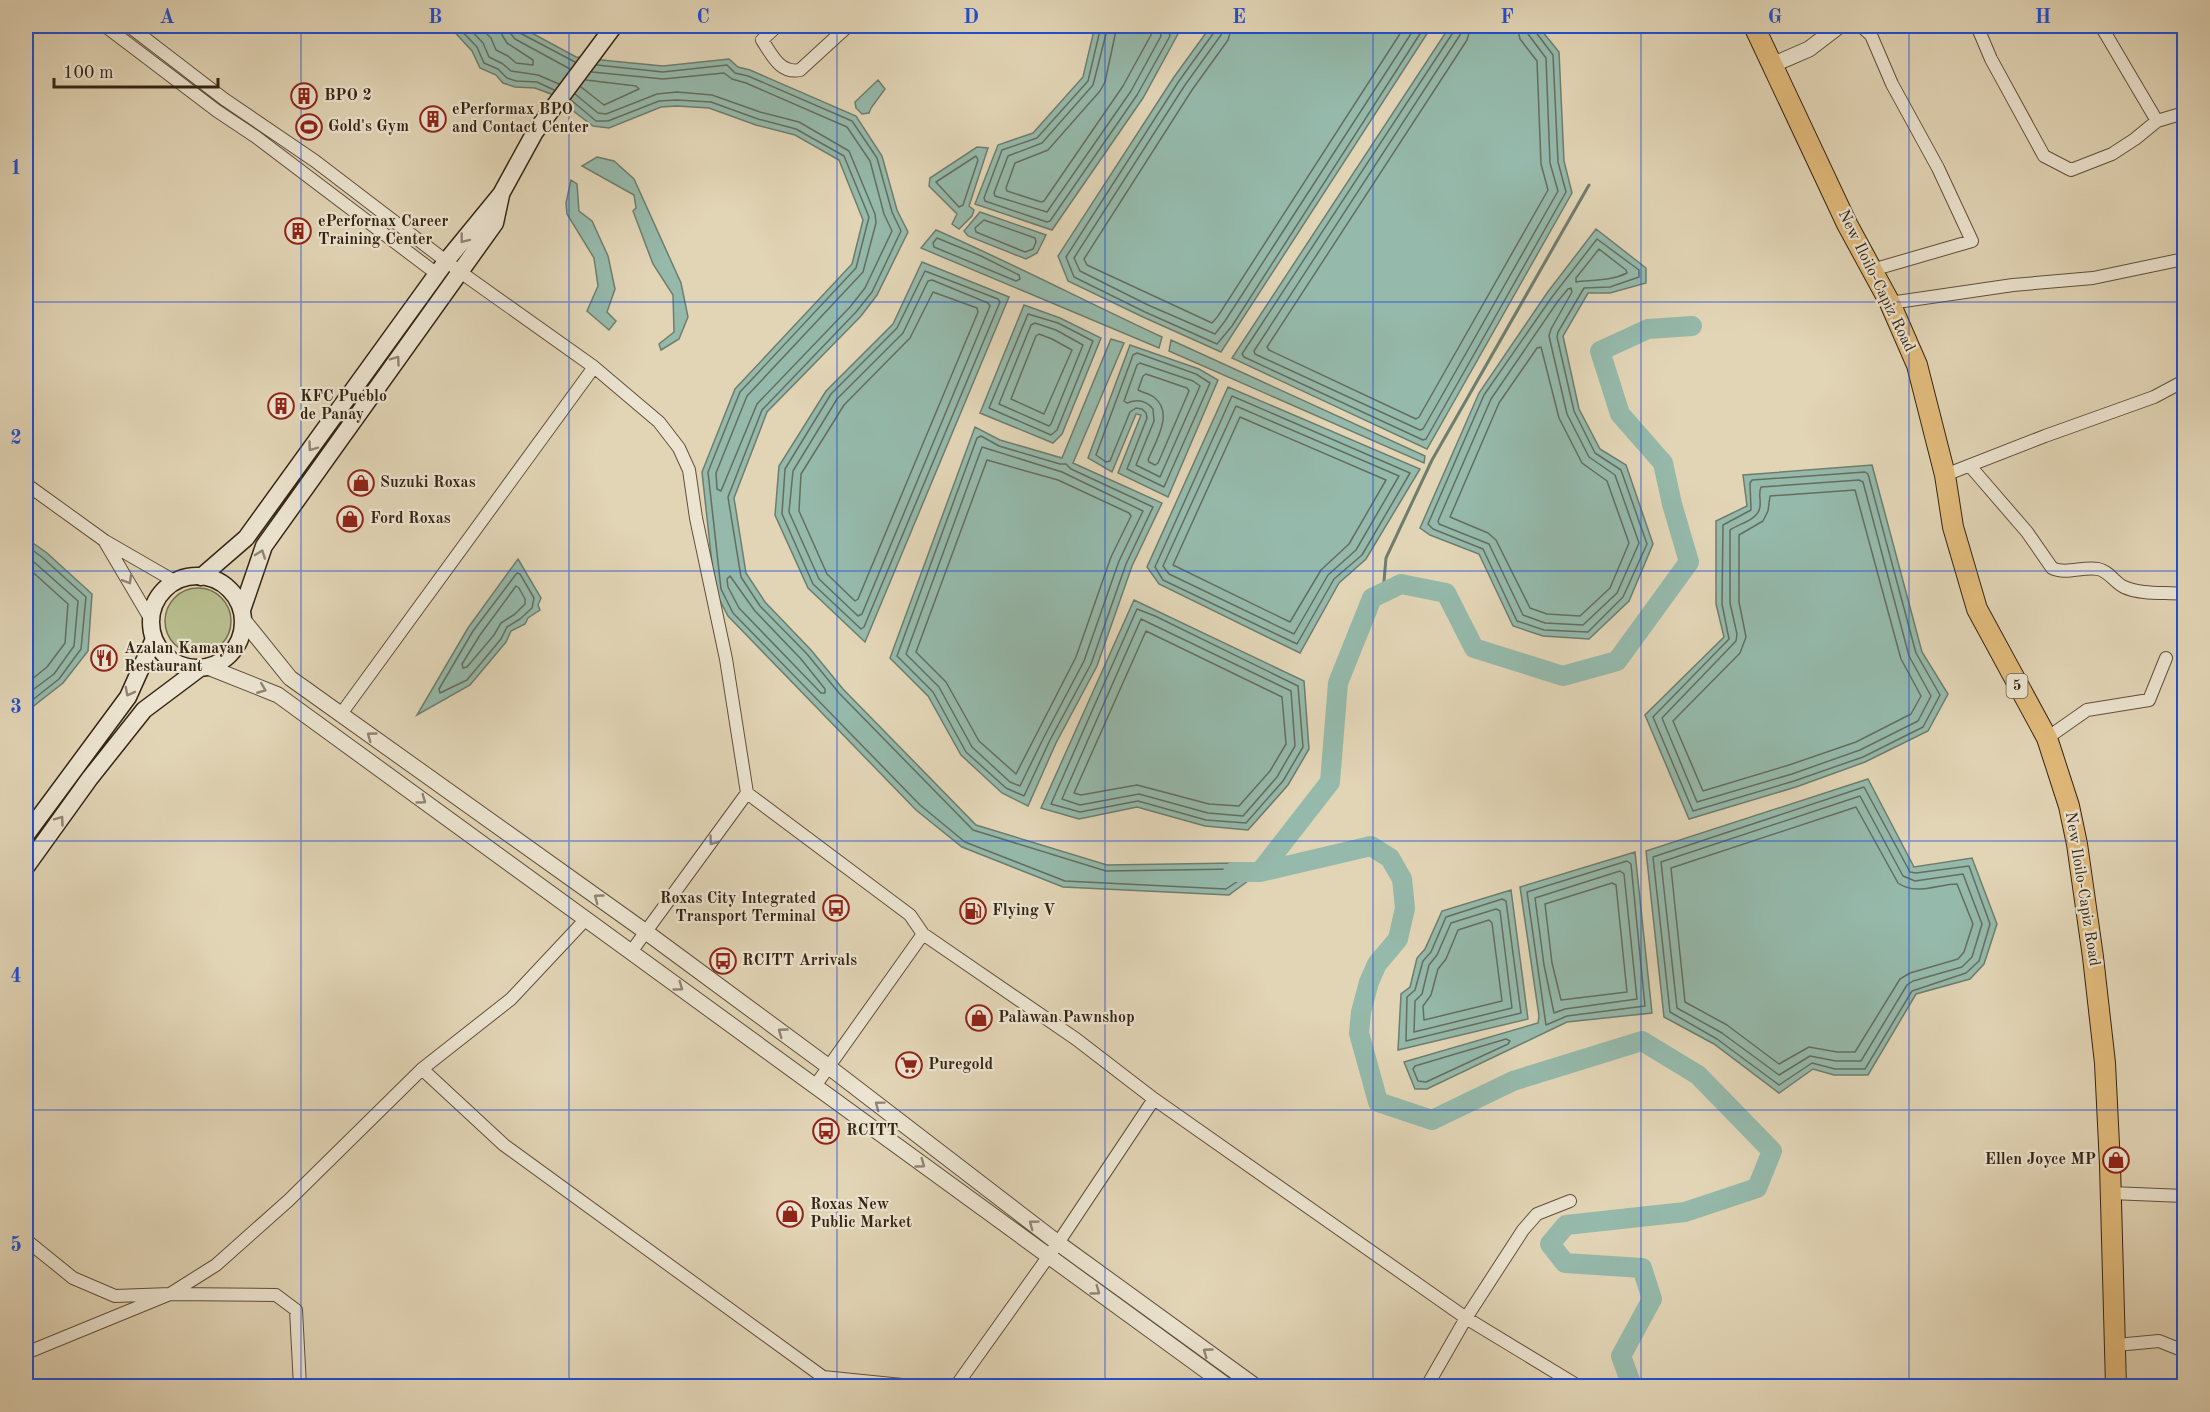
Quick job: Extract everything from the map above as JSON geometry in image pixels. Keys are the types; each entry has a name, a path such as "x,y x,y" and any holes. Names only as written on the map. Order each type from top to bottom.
{"highway":[{"name":"New Iloilo-Capiz Road","path":"1754,26 1847,224 1890,303 1917,365 1945,475 1953,527 1977,609 2047,738 2069,806 2090,935 2105,1063 2116,1386"}],"main road":[{"path":"201,577 246,538 448,268 495,223 501,194 535,132 614,26"},
{"path":"26,867 90,778 144,710 204,668 222,661 234,651 241,636 243,615 264,546 448,268"},
{"path":"204,668 185,667 172,661 154,639 151,620 159,597 176,582 201,577 219,582 226,587 238,601 243,615"},
{"path":"26,835 128,697 154,639"}],"street":[{"path":"105,26 217,111 315,161 448,268"},
{"path":"129,26 224,99 305,174 594,367 658,422 679,448 689,470 702,551 726,659 747,794 910,915 923,934 1076,1038 1154,1099 1466,1318 1578,1386"},
{"path":"777,26 762,40 782,68 791,72 800,70 848,26"},
{"path":"1772,65 1809,49 1839,26"},
{"path":"1862,26 1871,35 1892,84 1938,168 1972,241 1872,270"},
{"path":"1977,26 1991,59 2044,156 2071,170 2112,154 2157,121 2184,113"},
{"path":"2101,26 2157,121"},
{"path":"217,111 224,99"},
{"path":"305,174 315,161"},
{"path":"1890,303 2013,285 2093,278 2184,259"},
{"path":"341,714 594,367"},
{"path":"1945,475 2154,397 2184,381"},
{"path":"1970,466 2027,532 2052,568 2058,571 2101,569 2121,586 2134,591 2184,594"},
{"path":"26,484 105,541 176,582"},
{"path":"105,541 151,620"},
{"path":"243,615 290,678 646,932 829,1067 1058,1243 1255,1386"},
{"path":"2047,738 2087,710 2149,700 2166,658"},
{"path":"204,668 278,695 1227,1386"},
{"path":"631,952 747,794"},
{"path":"26,1353 170,1293 216,1265 289,1200 422,1069 511,999 586,919"},
{"path":"815,1086 923,934"},
{"path":"422,1069 504,1145 823,1377 912,1386"},
{"path":"956,1386 1058,1243 1154,1099"},
{"path":"2111,1194 2184,1197"},
{"path":"1427,1386 1466,1318 1523,1230 1537,1214 1570,1201"},
{"path":"26,1240 73,1278 115,1296 170,1293 276,1295 296,1310 300,1386"},
{"path":"2116,1345 2159,1341 2184,1351"}],"green space":[{"path":"198,588 210,591 221,598 228,609 231,621 228,633 221,644 210,651 198,654 186,651 175,644 168,633 165,621 168,609 175,598 186,591"}],"water":[{"path":"449,26 519,26 576,57 663,66 729,59 738,67 750,70 856,116 882,156 897,210 908,232 877,295 861,316 767,412 734,498 746,573 765,602 811,650 843,689 976,825 1107,865 1237,863 1260,872 1229,895 1063,887 962,847 916,810 728,616 715,591 702,472 735,389 852,264 863,220 839,160 795,135 756,125 709,108 661,107 609,128 593,126 551,94 535,88 515,87 503,83 496,75 480,68 472,51"},
{"path":"1095,26 1170,26 1179,32 1143,98 1052,230 975,204 998,145 1033,133 1083,77"},
{"path":"1211,26 1432,26 1221,352 1068,281 1058,256 1174,77"},
{"path":"1450,26 1538,26 1559,52 1564,161 1572,193 1427,449 1232,358"},
{"path":"878,80 885,89 869,113 862,114 856,108 855,102"},
{"path":"977,147 988,148 969,206 974,210 972,216 959,229 952,224 957,214 929,186 930,178"},
{"path":"597,157 614,161 634,179 681,283 688,317 679,339 661,350 659,344 674,332 673,295 653,264 633,211 636,208 634,195 582,166"},
{"path":"571,180 577,184 579,211 592,221 608,256 615,289 607,312 616,321 609,330 587,311 598,286 594,258 567,214 566,203"},
{"path":"980,212 1046,235 1037,253 1026,259 968,236 964,231"},
{"path":"1596,229 1646,268 1646,283 1610,293 1588,293 1563,336 1579,409 1600,449 1626,465 1653,544 1629,601 1589,639 1543,636 1513,626 1479,554 1430,535 1420,528 1479,393 1547,293"},
{"path":"936,230 1162,337 1159,348 921,248"},
{"path":"922,262 1009,297 865,642 808,588 775,515 779,466 826,391 893,324"},
{"path":"1024,305 1060,318 1101,338 1062,434 1053,443 980,413"},
{"path":"1111,339 1124,343 1073,463 1162,503 1132,566 1097,666 1056,743 1028,806 1002,793 961,755 928,696 890,658 975,427 1000,440 1062,458"},
{"path":"1171,340 1425,456 1424,463 1169,351"},
{"path":"1130,345 1199,369 1218,380 1168,497 1118,473 1141,415 1136,414 1112,472 1088,458"},
{"path":"1228,387 1420,469 1366,559 1339,583 1300,653 1159,584 1147,567"},
{"path":"1872,465 1922,652 1948,694 1928,731 1865,762 1796,787 1689,819 1645,715 1724,637 1716,604 1716,521 1747,506 1743,475"},
{"path":"26,538 47,553 92,594 88,651 63,683 26,712"},
{"path":"518,559 541,598 538,605 540,610 528,618 525,624 511,631 506,642 470,685 417,715 468,628"},
{"path":"1134,600 1304,681 1309,749 1288,785 1248,830 1205,826 1137,807 1079,819 1041,808"},
{"path":"1868,779 1914,867 1972,858 1997,924 1984,964 1970,979 1916,994 1868,1075 1834,1075 1813,1069 1779,1093 1714,1044 1664,1017 1646,851"},
{"path":"1635,852 1652,1013 1567,1022 1427,1089 1415,1089 1404,1062 1538,1023 1539,1016 1520,887"},
{"path":"1511,890 1528,1019 1398,1050 1401,994 1410,987 1417,958 1425,949 1442,911"}],"waterway":[{"path":"1383,593 1386,558 1432,460 1589,185"},
{"path":"1260,872 1330,782 1338,683 1372,598 1401,584 1446,593 1474,648 1563,676 1617,661 1689,562 1663,463 1620,414 1600,351 1648,329 1692,326"},
{"path":"1233,872 1260,872 1371,846 1390,858 1402,879 1405,908 1398,939 1377,964 1369,982 1361,1012 1359,1033 1378,1102 1432,1120 1513,1081 1642,1041 1698,1075 1772,1151 1757,1188 1685,1212 1566,1225 1550,1244 1565,1263 1642,1268 1652,1299 1621,1356 1632,1386"}],"place":[{"name":"BPO 2","path":"304,96"},
{"name":"ePerformax BPO and Contact Center","path":"433,119"},
{"name":"Gold's Gym","path":"309,127"},
{"name":"ePerfornax Career Training Center","path":"298,231"},
{"name":"KFC Pueblo de Panay","path":"281,406"},
{"name":"Suzuki Roxas","path":"361,483"},
{"name":"Ford Roxas","path":"350,519"},
{"name":"Azalan Kamayan Restaurant","path":"104,658"},
{"name":"Roxas City Integrated Transport Terminal","path":"836,908"},
{"name":"Flying V","path":"973,911"},
{"name":"RCITT Arrivals","path":"723,961"},
{"name":"Palawan Pawnshop","path":"979,1018"},
{"name":"Puregold","path":"909,1065"},
{"name":"RCITT","path":"826,1131"},
{"name":"Ellen Joyce MP","path":"2116,1160"},
{"name":"Roxas New Public Market","path":"790,1214"}]}
